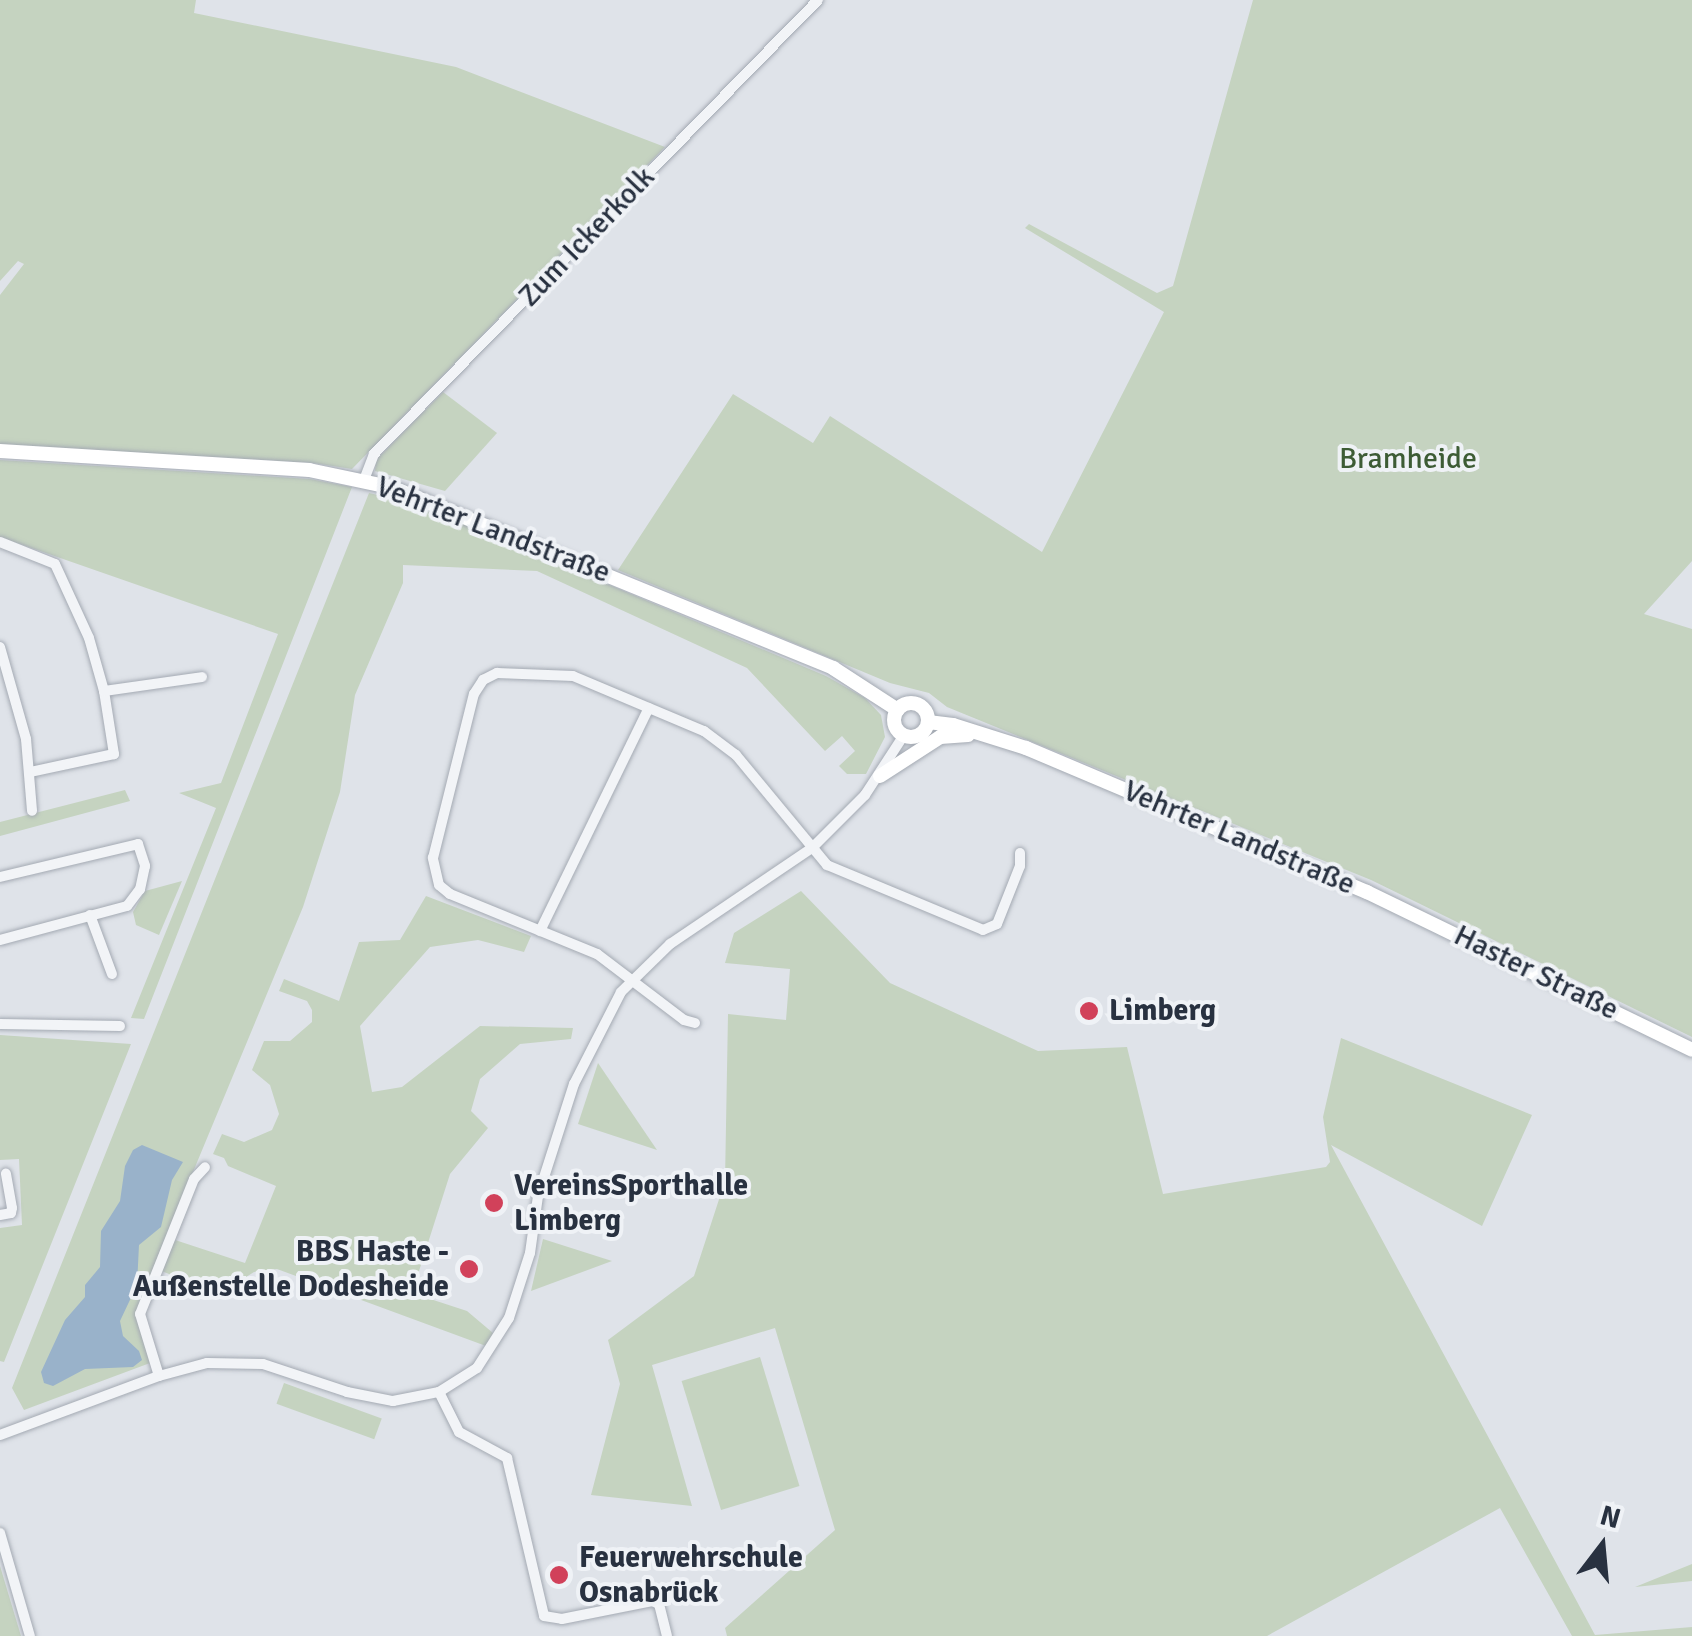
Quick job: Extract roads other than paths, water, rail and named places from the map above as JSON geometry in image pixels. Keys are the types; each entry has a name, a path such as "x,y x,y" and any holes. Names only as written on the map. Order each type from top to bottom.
{"main road":[{"name":"Vehrter Landstraße","path":"0,451 309,470 420,496 811,658 872,690 898,710"},
{"path":"906,704 920,706 928,722 918,736 904,736 895,725 898,710 906,704"},
{"name":"Vehrter Landstraße","path":"928,722 978,732 1378,902"},
{"path":"880,776 940,737 978,732"},
{"name":"Haster Straße","path":"1378,902 1692,1050"}],"street":[{"name":"Zum Ickerkolk","path":"364,480 374,454 818,0"},
{"path":"0,542 55,564 89,638 104,691 114,754 31,772"},
{"path":"0,646 19,703 31,772 32,811"},
{"path":"695,1022 684,1020 597,954 450,894 433,872 432,858 474,694 483,680 498,674 556,672 704,731 736,755 812,848 836,871 989,931 998,924 1020,866 1020,853"},
{"path":"104,691 202,677"},
{"path":"540,931 648,708"},
{"path":"0,1435 159,1376 234,1361 288,1370 370,1399 416,1399 439,1392 477,1368 502,1335 530,1252 538,1196 574,1084 597,1032 631,980 670,944 812,848 880,776 904,736"},
{"path":"0,877 138,844 144,873 134,901 0,940"},
{"path":"90,916 106,968 112,974"},
{"path":"0,1024 120,1026"},
{"path":"159,1376 140,1314 194,1179 205,1167"},
{"path":"0,1216 11,1213 12,1208 6,1174"},
{"path":"439,1392 459,1432 507,1458 544,1616 562,1619 652,1600 659,1604 667,1636"},
{"path":"0,1533 30,1636"}],"water":[{"path":"142,1145 183,1162 172,1180 161,1227 139,1245 137,1285 120,1321 123,1336 139,1351 142,1360 133,1367 85,1369 53,1386 44,1383 41,1372 65,1320 85,1297 85,1285 100,1267 101,1231 120,1201 125,1166 133,1150"}],"place":[{"name":"Limberg","path":"1089,1011"},
{"name":"VereinsSporthalle Limberg","path":"494,1203"},
{"name":"BBS Haste - Außenstelle Dodesheide","path":"469,1269"},
{"name":"Feuerwehrschule Osnabrück","path":"559,1575"}],"park label":[{"name":"Bramheide","path":"1408,459"}]}
